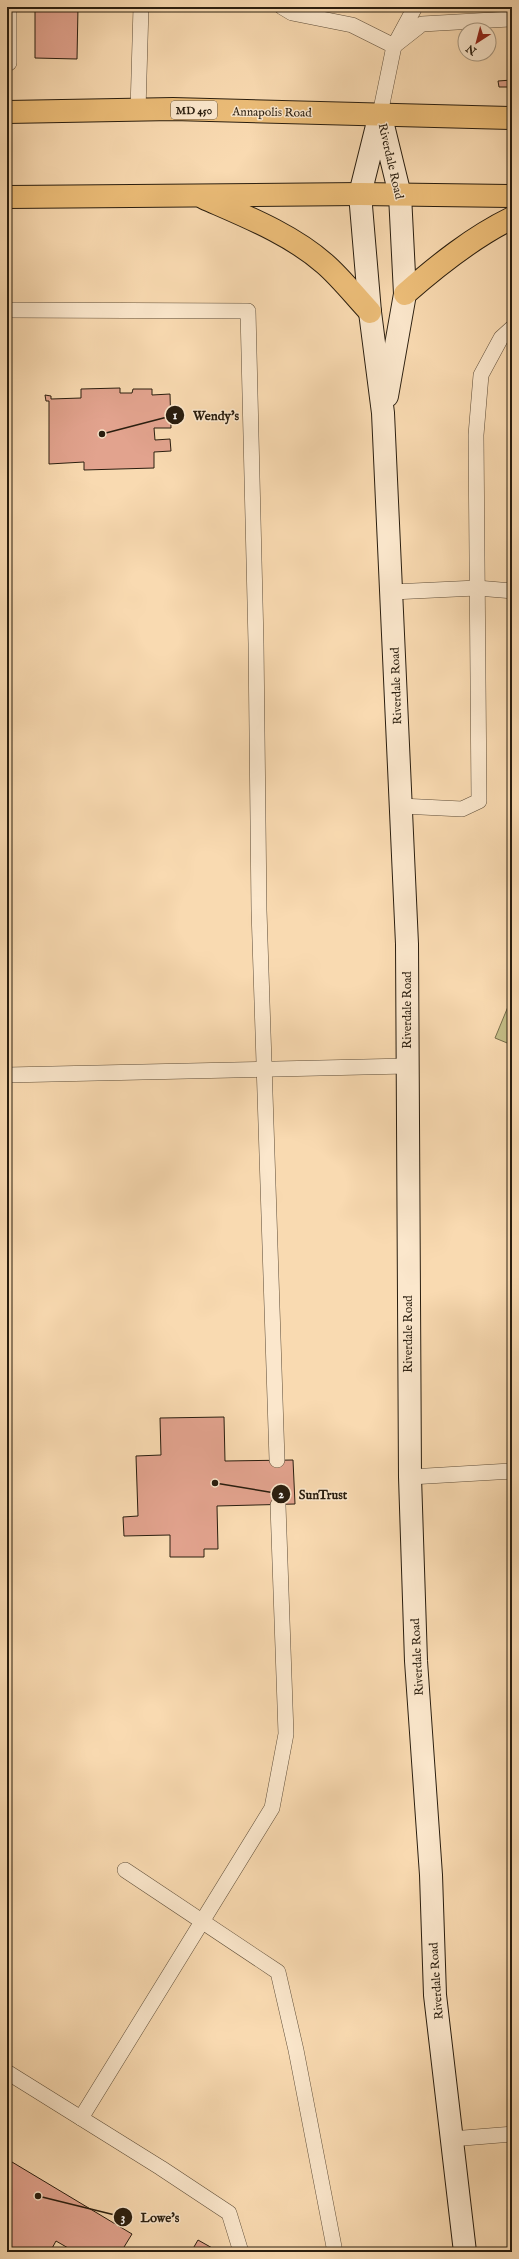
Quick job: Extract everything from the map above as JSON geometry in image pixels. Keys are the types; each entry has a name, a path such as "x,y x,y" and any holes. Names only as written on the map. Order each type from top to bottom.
{"main road":[{"name":"Annapolis Road","path":"7,112 138,110 512,118"},
{"name":"Riverdale Road","path":"380,114 360,194 370,312 383,413 407,944 410,1477 416,1661 431,1875 435,1995 465,2252"},
{"name":"Riverdale Road","path":"380,114 400,195 405,294 383,413"},
{"path":"7,197 360,194 512,196"},
{"path":"197,195 264,225 303,248 325,264 370,312"},
{"path":"405,294 430,272 475,239 512,218"}],"lane":[{"path":"7,63 9,63 9,7"},
{"path":"138,110 141,7"},
{"path":"282,7 292,13 352,25 394,46"},
{"path":"380,114 394,46 414,7"},
{"path":"394,46 422,24 512,19"},
{"path":"7,310 248,311 256,643 259,910 277,1460"},
{"path":"401,806 462,809 479,802 476,435 481,375 501,338 512,328"},
{"path":"392,592 477,588 512,591"},
{"path":"7,1075 407,1066"},
{"path":"410,1477 512,1471"},
{"path":"81,2118 272,1808 286,1734 278,1505"},
{"path":"125,1870 278,1972 296,2050 335,2252"},
{"path":"7,2072 229,2212 241,2252"},
{"path":"451,2139 512,2134"}],"shaded area":[{"path":"512,997 512,1045 495,1038"}],"building":[{"path":"35,7 78,7 77,59 35,58"},
{"path":"512,80 512,87 499,87 498,81"},
{"path":"120,388 120,393 132,393 133,389 152,389 152,395 170,394 171,428 154,428 155,440 170,439 171,451 154,452 154,468 84,470 84,462 49,464 49,401 46,401 45,395 51,396 51,399 81,398 81,389"},
{"path":"224,1417 225,1461 293,1460 295,1504 217,1506 218,1549 204,1549 204,1557 170,1557 170,1535 124,1536 123,1517 138,1516 136,1456 161,1455 160,1418"},
{"path":"7,2159 132,2234 121,2252 75,2252 56,2241 50,2252 7,2252"},
{"path":"198,2240 214,2249 213,2252 191,2252"}],"place":[{"name":"Wendy's","path":"102,434"},
{"name":"SunTrust","path":"215,1483"},
{"name":"Lowe's","path":"38,2196"}]}
